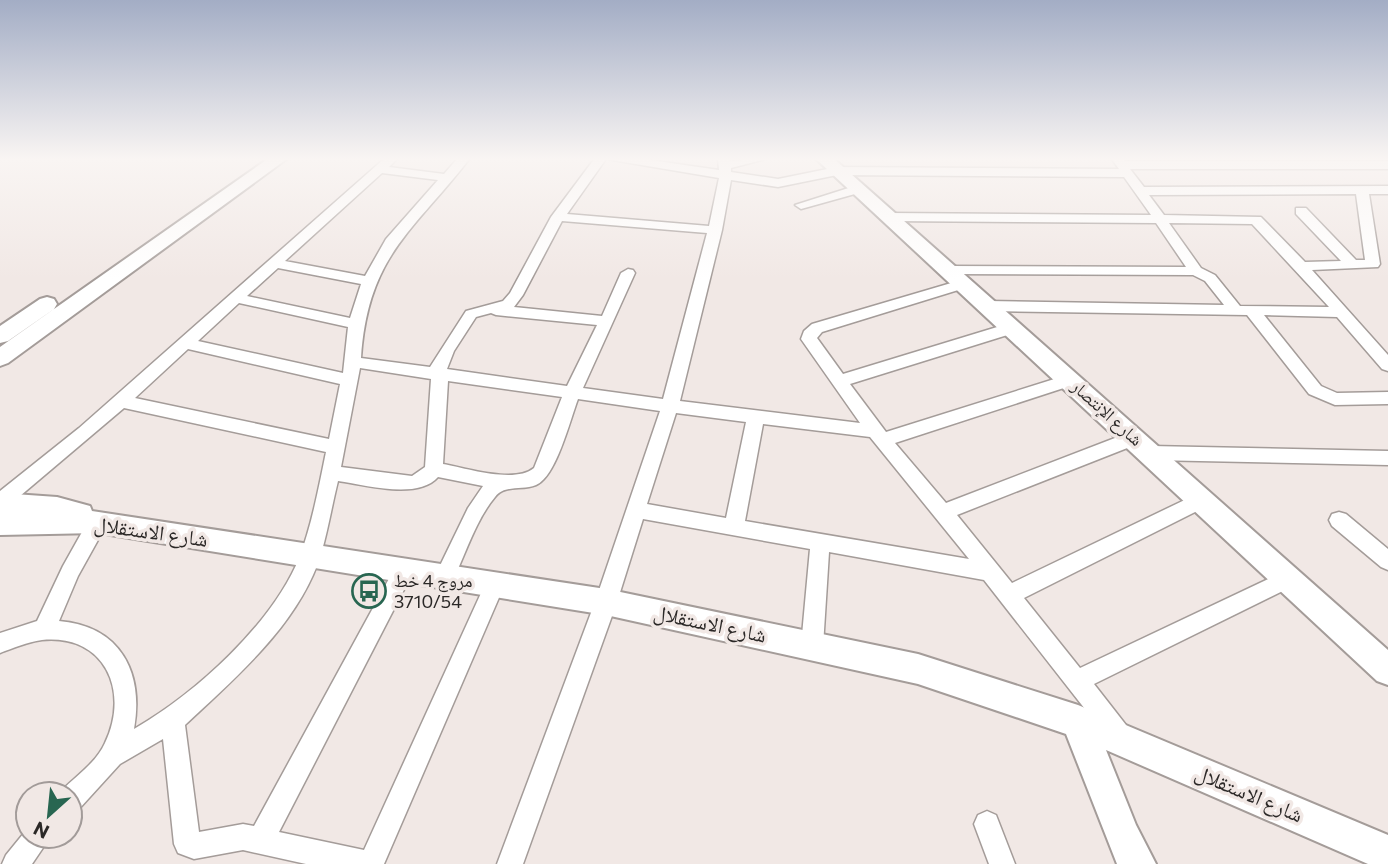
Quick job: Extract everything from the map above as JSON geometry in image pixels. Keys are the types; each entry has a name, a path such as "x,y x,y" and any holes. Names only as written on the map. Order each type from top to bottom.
{"main road":[{"path":"0,336 199,198"},
{"path":"0,358 224,198"},
{"name":"شارع الإنتصار","path":"869,198 1388,670"},
{"path":"0,503 57,508 90,517 97,522"},
{"name":"شارع الاستقلال","path":"0,524 97,522 606,602 918,670 1078,722 1388,853"},
{"path":"1078,722 1123,837 1137,864"}],"street":[{"path":"0,503 120,401 347,198"},
{"path":"84,785 113,755 173,720 238,661 268,627 293,591 310,556 331,473 351,371 356,324 369,281 391,242 429,198"},
{"path":"496,310 508,304 516,295 558,216 571,198"},
{"path":"510,864 606,602 670,406 715,230 720,198"},
{"path":"801,205 823,198"},
{"path":"1144,198 1196,271"},
{"path":"1301,266 1373,264 1363,198"},
{"path":"1301,211 1353,265"},
{"path":"558,216 715,230"},
{"path":"889,217 1256,220 1366,337 1388,365"},
{"path":"273,263 369,281"},
{"path":"1124,741 879,435 811,343 811,332 956,277 1196,271 1210,278 1244,311 1315,390 1335,399 1388,397"},
{"path":"434,468 502,482 524,482 535,478 541,472 573,391 628,274"},
{"path":"235,298 356,324"},
{"path":"988,306 1341,312"},
{"path":"331,473 412,483 423,481 434,468 438,372 446,350 471,314 496,310 607,321"},
{"path":"841,381 1012,328"},
{"path":"1366,337 1388,338"},
{"path":"184,343 351,371 438,372 879,435 1070,380"},
{"path":"120,401 335,447"},
{"path":"734,527 756,416"},
{"path":"943,512 1143,446 1388,458"},
{"path":"444,578 483,500 494,486 502,482"},
{"path":"1009,595 1202,500"},
{"path":"636,510 991,572"},
{"path":"1339,520 1388,561"},
{"path":"44,630 70,572 97,522"},
{"path":"812,646 820,542"},
{"path":"261,840 404,570"},
{"path":"1077,681 1288,579"},
{"path":"371,864 494,586"},
{"path":"0,643 44,630 87,635 104,647 119,666 128,694 122,729 113,755"},
{"path":"173,720 187,844 194,846 243,837 365,864"},
{"path":"987,824 1002,864"},
{"path":"15,864 26,850"}],"place":[{"name":"مروج 4 خط 3710/54","path":"369,591"}]}
